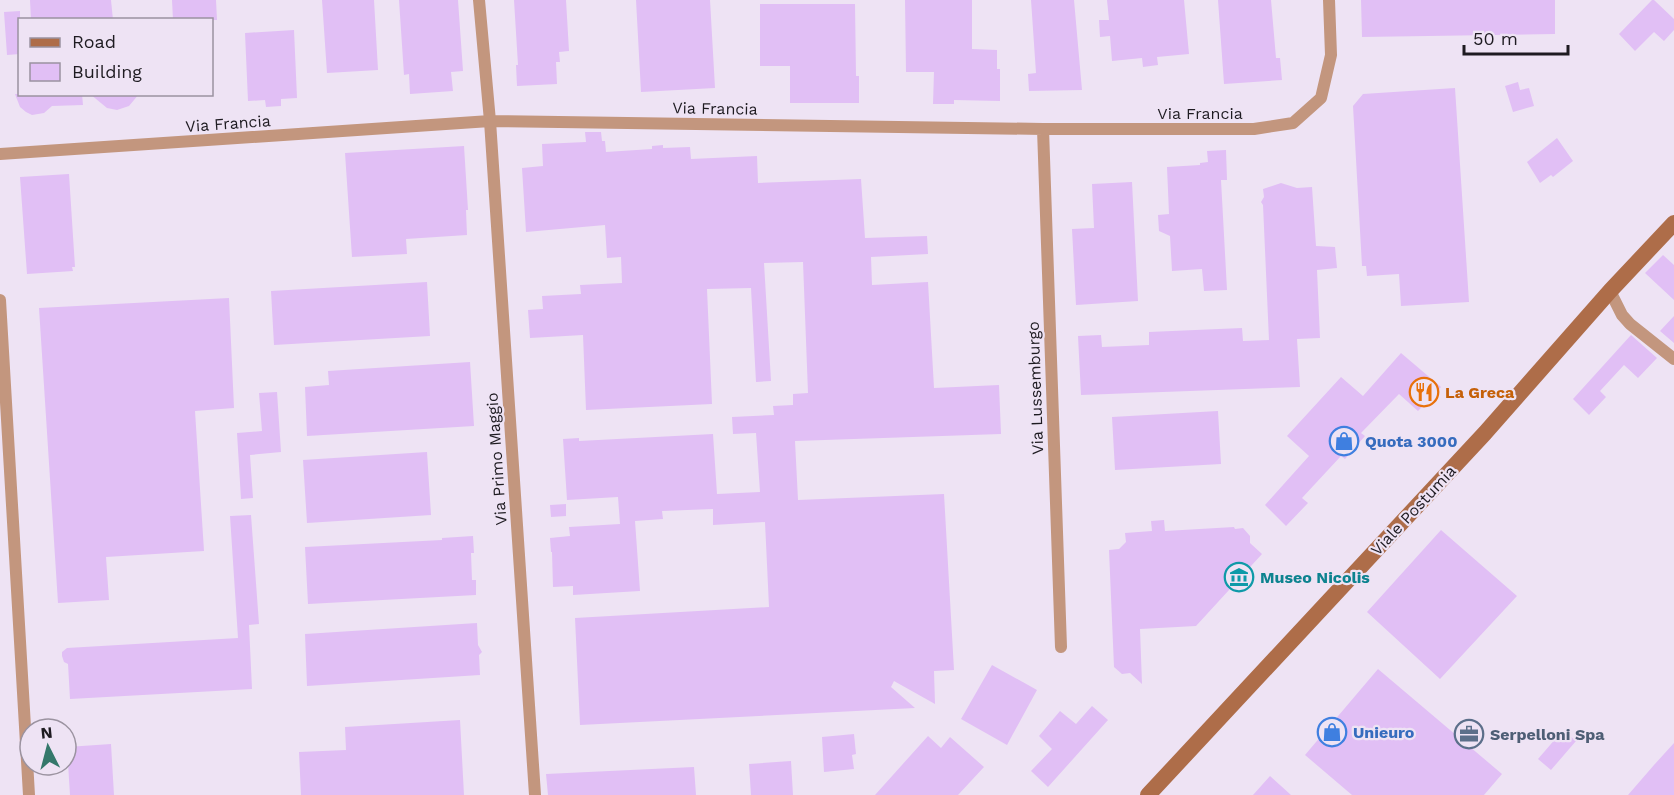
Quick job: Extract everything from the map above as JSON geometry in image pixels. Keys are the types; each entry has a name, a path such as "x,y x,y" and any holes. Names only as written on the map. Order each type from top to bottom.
{"main road":[{"name":"Viale Postumia","path":"1148,795 1485,433 1610,291 1674,223"}],"street":[{"name":"Via Primo Maggio","path":"479,0 490,121 535,795"},
{"name":"Via Francia","path":"0,154 490,121 1043,129 1254,129 1293,123 1321,98 1331,55 1329,0"},
{"name":"Via Lussemburgo","path":"1043,129 1061,647"},
{"path":"1610,291 1622,315 1630,324 1674,359"},
{"path":"0,300 29,795"}],"building":[{"path":"30,0 111,0 113,18 31,18"},
{"path":"172,0 216,0 217,20 213,18 173,18"},
{"path":"322,0 374,0 378,70 327,73"},
{"path":"399,0 458,0 463,71 451,72 453,91 410,94 409,74 404,75"},
{"path":"514,0 566,0 569,51 559,52 560,62 556,62 557,84 517,86"},
{"path":"636,0 710,0 715,88 641,92"},
{"path":"905,0 972,0 972,49 997,50 997,69 1000,69 1000,101 954,100 954,104 933,104 934,72 906,72"},
{"path":"1031,0 1074,0 1082,90 1029,91 1028,74 1036,73"},
{"path":"1107,0 1184,0 1189,54 1157,57 1158,65 1143,67 1142,58 1112,61 1110,36 1100,37 1099,20 1109,20"},
{"path":"1218,0 1271,0 1276,58 1280,58 1282,80 1224,84"},
{"path":"1361,0 1555,0 1555,34 1362,37"},
{"path":"1652,0 1674,19 1674,30 1664,41 1654,32 1635,51 1619,34"},
{"path":"760,4 855,4 856,76 859,76 859,103 790,103 790,66 760,66"},
{"path":"20,11 18,54 7,55 4,12"},
{"path":"294,30 297,98 281,99 281,106 266,107 265,100 248,101 245,33"},
{"path":"1518,82 1520,90 1529,88 1534,106 1513,112 1505,86"},
{"path":"1455,88 1469,302 1401,306 1399,274 1367,276 1366,266 1362,266 1353,106 1363,94"},
{"path":"15,94 18,96 82,96 83,105 52,106 44,113 32,115 20,107"},
{"path":"92,96 137,96 129,106 117,110 107,108"},
{"path":"585,132 601,132 606,152 652,149 652,146 663,145 663,148 690,147 691,159 757,156 758,183 861,179 865,238 927,236 928,254 871,257 872,285 928,282 934,388 999,385 1001,434 795,441 798,500 944,494 954,670 934,671 935,704 894,681 891,687 915,708 580,725 575,618 769,607 765,522 713,525 713,509 662,511 663,519 635,521 640,591 573,595 573,586 553,587 550,538 570,536 569,527 620,524 618,497 567,500 563,439 579,438 579,441 713,434 717,494 760,492 756,433 733,434 732,417 774,415 773,406 793,405 793,394 808,393 803,262 764,263 771,381 756,382 751,288 707,289 712,404 586,410 583,335 530,338 528,310 543,309 542,296 581,294 580,285 622,283 621,257 607,258 605,225 526,232 522,168 543,166 542,144 586,142"},
{"path":"1557,138 1573,161 1553,177 1551,175 1540,183 1527,162"},
{"path":"464,146 468,210 466,210 467,235 406,239 407,254 352,257 345,153"},
{"path":"1226,150 1227,180 1221,180 1227,290 1204,291 1202,269 1172,271 1170,236 1159,231 1158,215 1169,214 1167,167 1200,165 1200,163 1208,162 1207,151"},
{"path":"69,174 75,267 72,267 73,271 27,274 20,177"},
{"path":"1132,182 1138,301 1076,305 1072,229 1094,228 1092,184"},
{"path":"1281,183 1297,188 1312,187 1316,246 1335,247 1337,268 1317,270 1320,338 1297,339 1300,387 1081,395 1078,336 1101,335 1102,347 1149,345 1149,332 1242,328 1243,341 1269,340 1263,205 1261,202 1264,197 1263,189"},
{"path":"1663,255 1674,265 1674,300 1645,273"},
{"path":"427,282 430,336 274,345 271,291"},
{"path":"229,298 234,408 195,411 204,551 106,557 109,600 58,603 39,308"},
{"path":"1674,316 1674,343 1660,331"},
{"path":"1631,335 1657,358 1638,378 1624,365 1600,391 1606,397 1589,415 1573,399"},
{"path":"1401,353 1441,387 1418,411 1399,394 1361,433 1365,436 1345,459 1341,456 1302,498 1308,503 1286,526 1265,505 1309,456 1287,436 1341,377 1363,396"},
{"path":"470,362 474,426 307,436 305,387 329,385 328,371"},
{"path":"277,392 281,452 250,455 253,498 241,499 237,433 262,431 259,393"},
{"path":"1218,411 1221,464 1115,470 1112,417"},
{"path":"427,452 431,515 307,523 303,460"},
{"path":"566,504 566,516 551,517 550,505"},
{"path":"251,515 259,624 249,625 252,689 70,699 68,664 64,662 62,656 62,652 67,648 238,638 230,516"},
{"path":"1164,520 1165,531 1243,528 1250,536 1250,543 1262,554 1196,626 1140,629 1142,684 1130,673 1122,674 1114,667 1109,550 1119,549 1126,542 1125,533 1152,531 1151,521"},
{"path":"1441,530 1517,596 1440,679 1367,612"},
{"path":"473,536 472,580 476,580 476,595 308,604 305,547 442,540 442,538"},
{"path":"477,623 478,645 482,652 479,655 480,675 307,686 305,634"},
{"path":"992,665 1037,690 1007,745 961,719"},
{"path":"1378,669 1502,774 1484,795 1352,795 1305,755"},
{"path":"1092,706 1108,720 1048,787 1031,771 1052,749 1039,736 1060,711 1076,724"},
{"path":"460,720 464,795 301,795 299,752 346,750 345,727"},
{"path":"1563,730 1576,741 1551,770 1538,759"},
{"path":"854,734 856,754 852,755 854,769 824,772 822,737"},
{"path":"928,736 941,748 950,737 984,767 958,795 875,795"},
{"path":"1674,743 1674,795 1628,795 1654,765"},
{"path":"111,744 114,795 70,795 69,777 78,777 78,746"},
{"path":"791,761 793,795 751,795 749,764"},
{"path":"694,767 696,795 548,795 546,774"},
{"path":"1270,776 1291,795 1253,795"}],"place":[{"name":"La Greca","path":"1424,392"},
{"name":"Quota 3000","path":"1344,441"},
{"name":"Museo Nicolis","path":"1239,577"},
{"name":"Unieuro","path":"1332,732"},
{"name":"Serpelloni Spa","path":"1469,734"}]}
